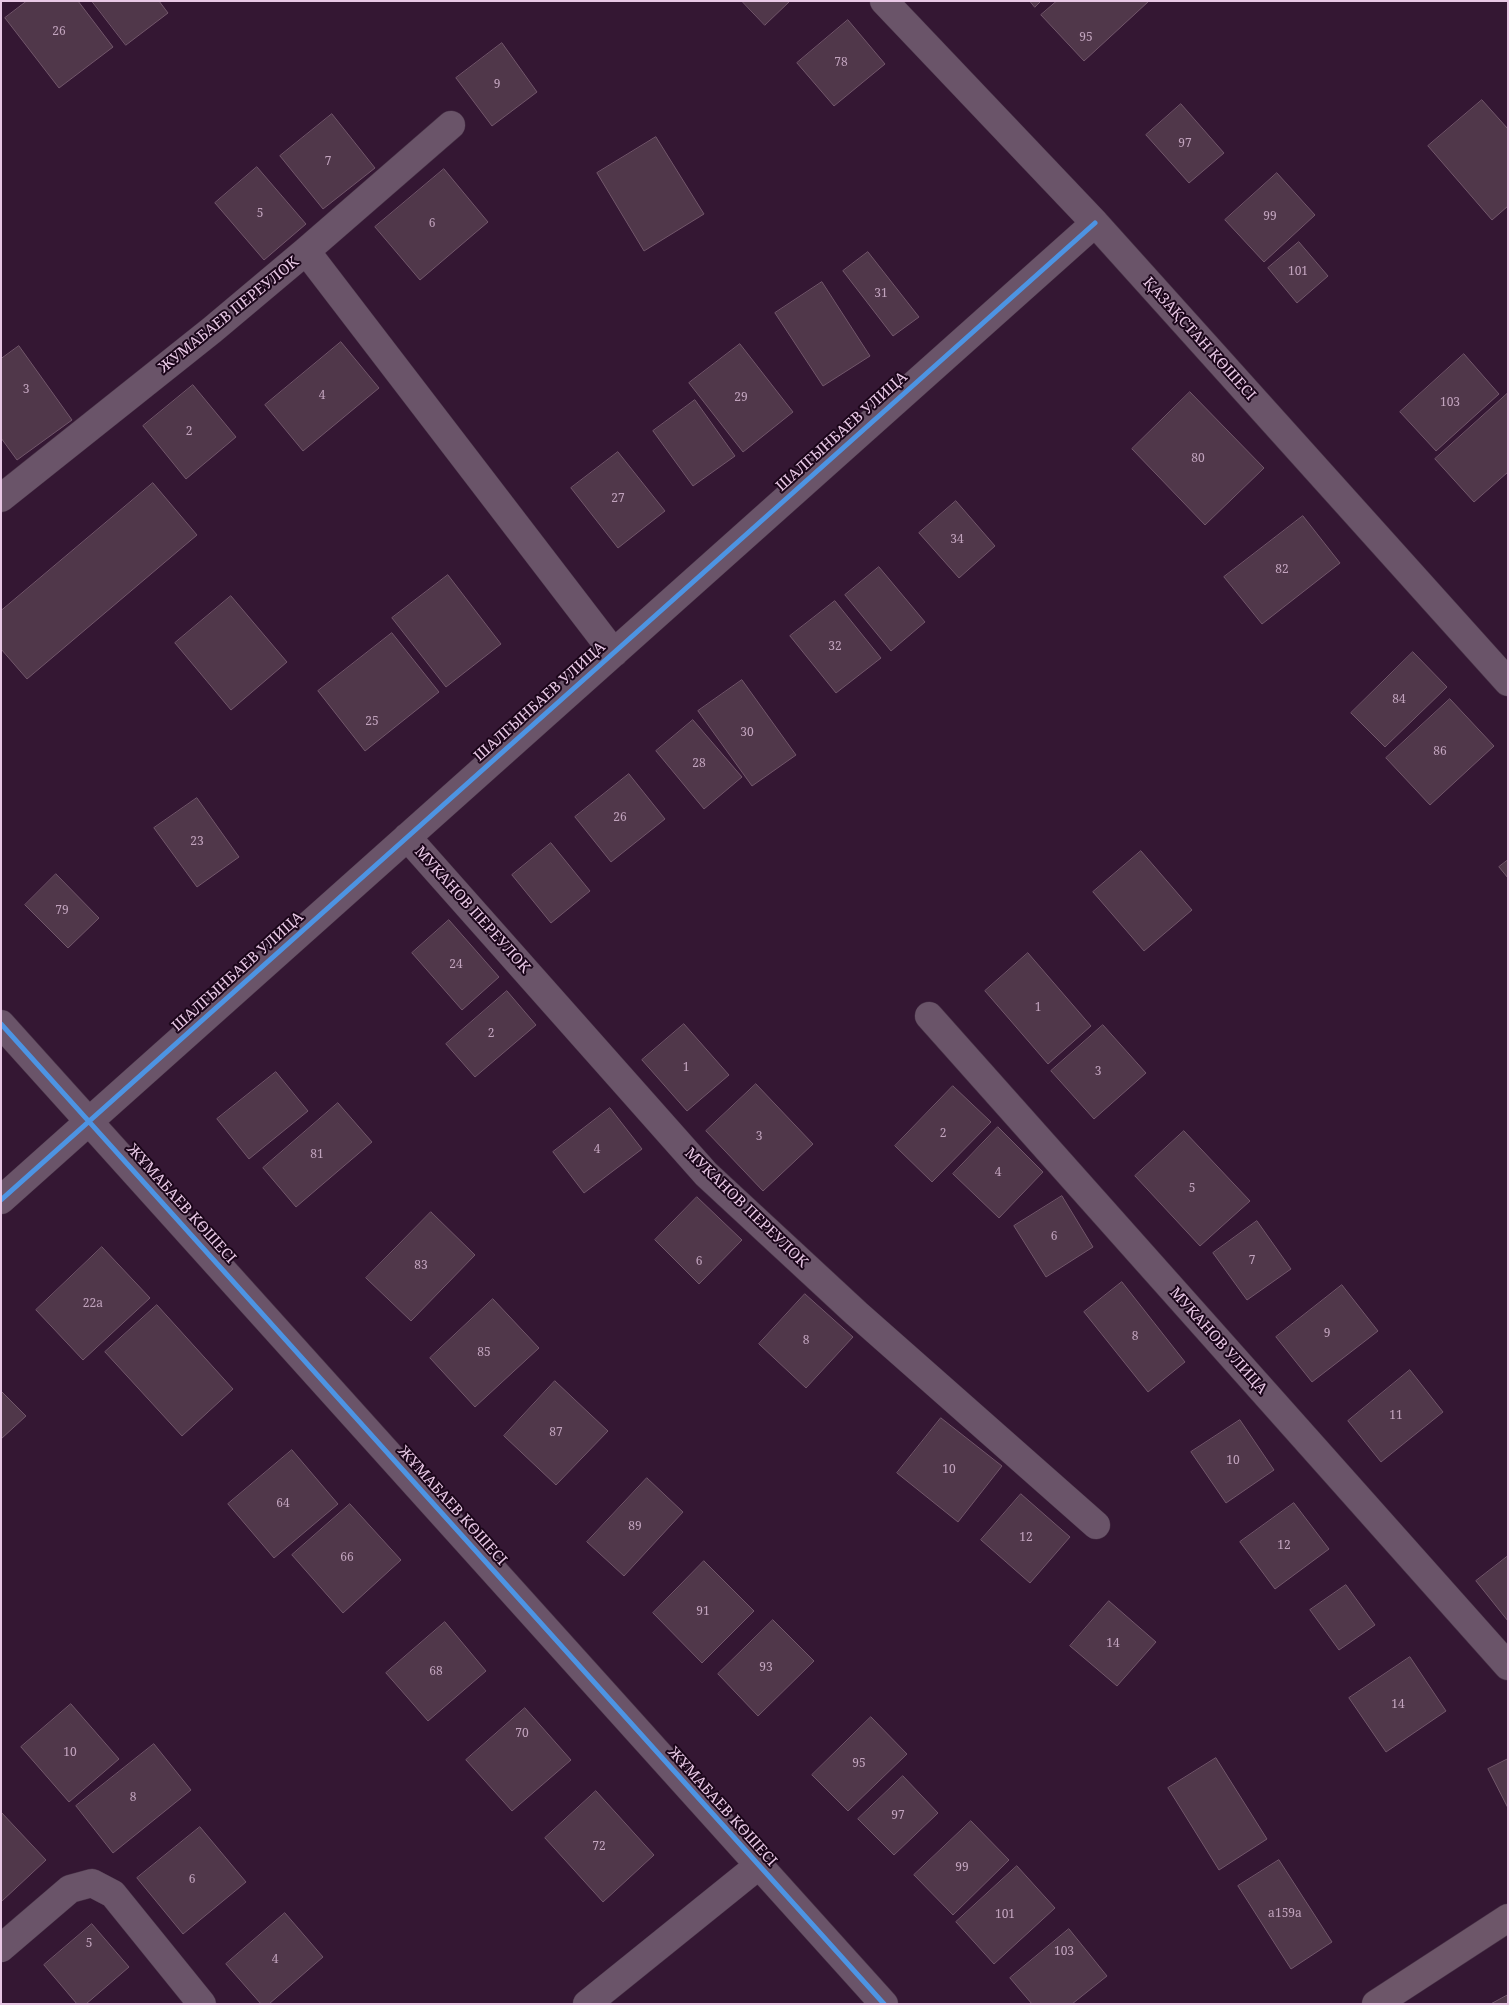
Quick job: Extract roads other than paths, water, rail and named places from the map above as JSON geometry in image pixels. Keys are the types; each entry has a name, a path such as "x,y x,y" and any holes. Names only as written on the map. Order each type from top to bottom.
{"main road":[{"path":"1376,2004 1508,1918"}],"street":[{"name":"ҚАЗАҚСТАН КӨШЕСІ","path":"884,1 1095,223 1508,682"},
{"name":"ЖУМАБАЕВ ПЕРЕУЛОК","path":"1,498 212,330 451,125"},
{"name":"ШАЛГЫНБАЕВ УЛИЦА","path":"1,1200 1095,223"},
{"path":"306,251 614,653"},
{"name":"МУКАНОВ ПЕРЕУЛОК","path":"407,837 706,1174 856,1313 1096,1525"},
{"name":"МУКАНОВ УЛИЦА","path":"929,1016 1508,1666"},
{"name":"ЖҰМАБАЕВ КӨШЕСІ","path":"1,1024 884,2004"},
{"path":"587,2004 758,1866"},
{"path":"1,1948 70,1888 92,1884 113,1894 202,2004"}]}
